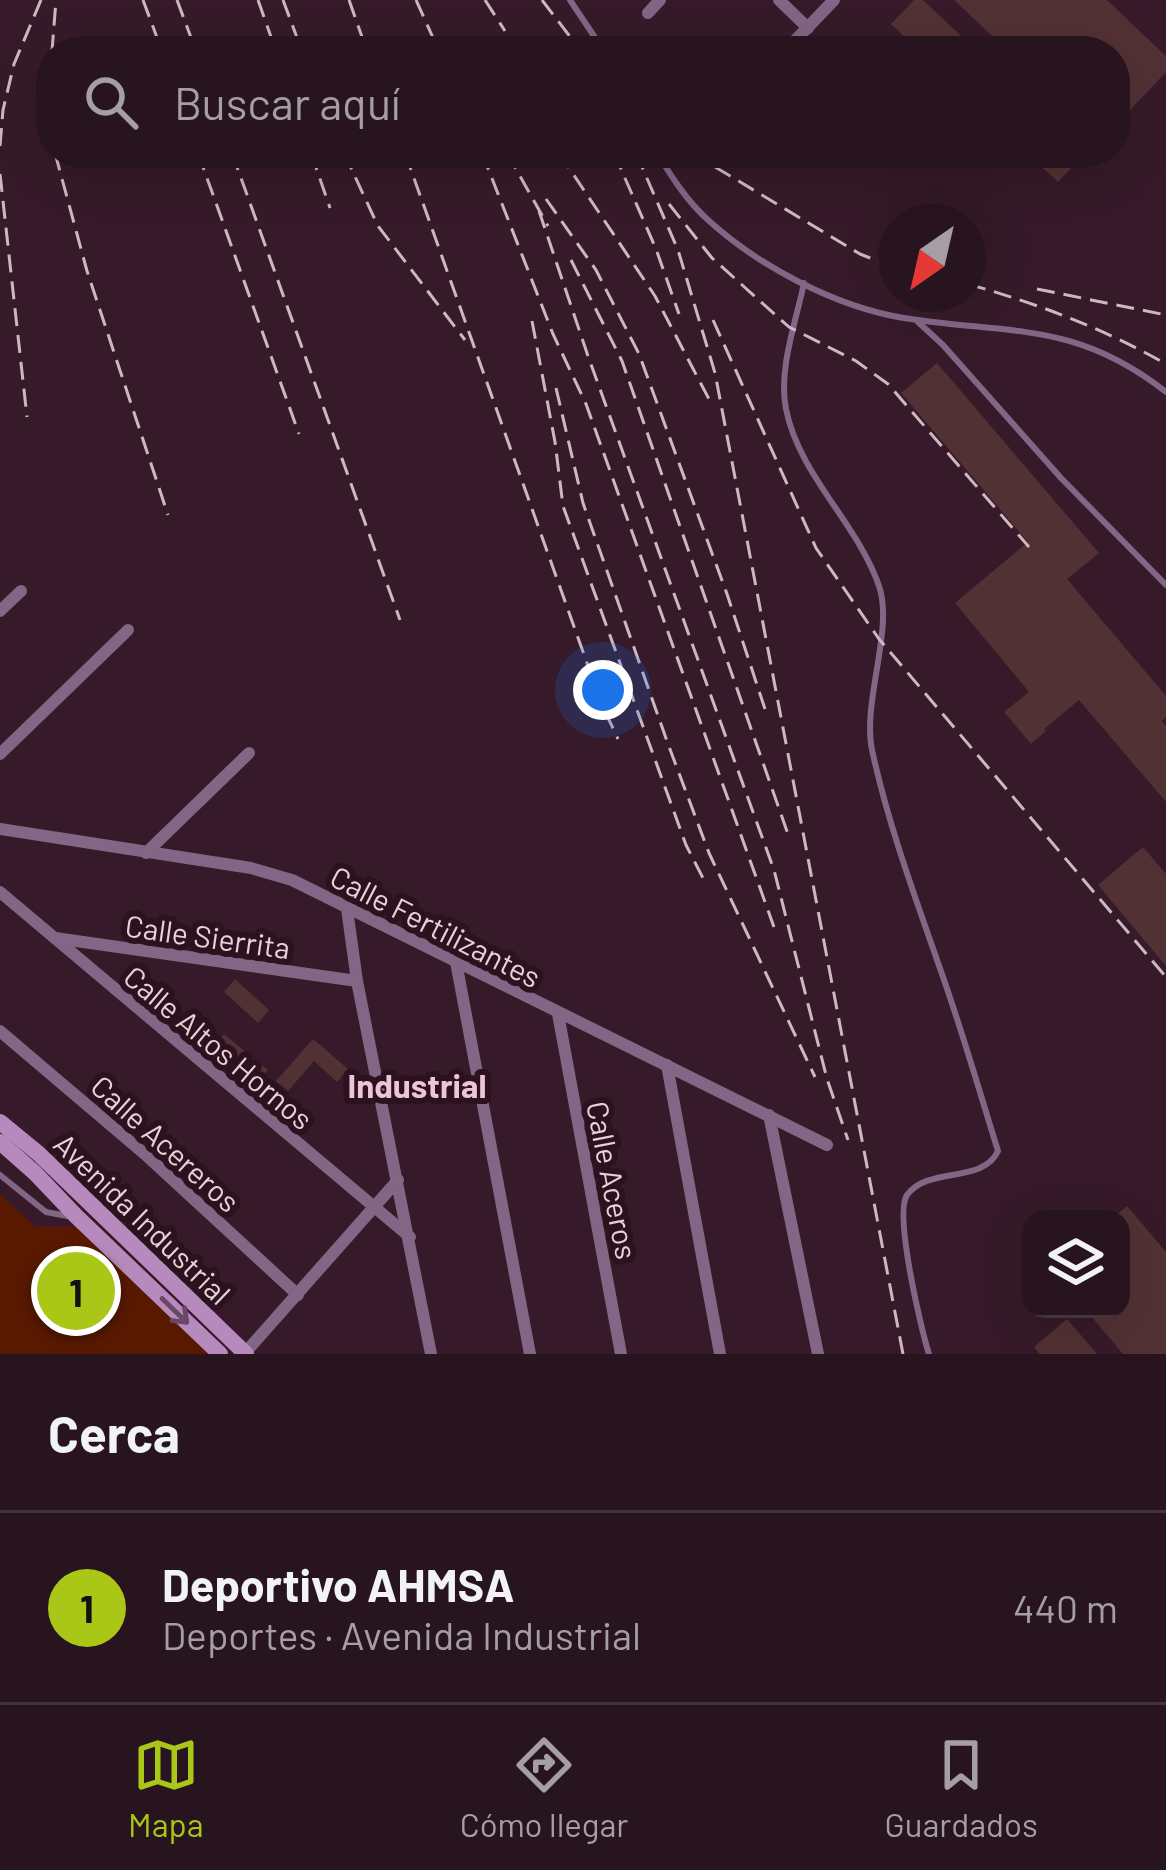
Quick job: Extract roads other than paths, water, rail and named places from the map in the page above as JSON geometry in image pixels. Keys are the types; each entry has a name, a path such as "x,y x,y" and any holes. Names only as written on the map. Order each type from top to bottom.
{"street":[{"path":"648,13 660,0"},
{"path":"779,0 808,28"},
{"path":"800,36 834,0"},
{"path":"0,611 21,591"},
{"path":"0,754 128,630"},
{"path":"146,853 249,753"},
{"name":"Calle Fertilizantes","path":"0,829 292,880 827,1144"},
{"name":"Calle Altos Hornos","path":"0,892 410,1237"},
{"path":"346,909 431,1354"},
{"name":"Calle Sierrita","path":"52,938 357,981"},
{"path":"457,962 530,1354"},
{"name":"Calle Aceros","path":"558,1014 621,1354"},
{"name":"Calle Acereros","path":"0,1030 298,1294"},
{"path":"667,1065 720,1354"},
{"path":"769,1115 818,1354"},
{"name":"Avenida Industrial","path":"0,1122 245,1354"},
{"name":"Avenida Industrial","path":"0,1142 220,1354"},
{"path":"245,1354 398,1180"}],"lane":[{"path":"570,0 594,36"},
{"path":"666,168 708,221 804,283 873,312 1022,330 1080,343 1143,374 1166,392"},
{"path":"804,283 786,368 784,405 804,455 879,586 882,614 872,750 903,866 998,1151 985,1166 918,1186 904,1202 905,1234 929,1354"},
{"path":"916,320 1060,478 1166,585"},
{"path":"0,1175 46,1212 76,1216"}],"railway":[{"path":"0,146 14,64 41,0"},
{"path":"53,36 56,0"},
{"path":"143,0 156,36"},
{"path":"177,0 190,36"},
{"path":"258,0 271,36"},
{"path":"283,0 296,36"},
{"path":"349,0 362,36"},
{"path":"416,0 432,36"},
{"path":"485,0 505,31"},
{"path":"542,0 570,36"},
{"path":"59,168 87,271 168,515"},
{"path":"203,168 299,434"},
{"path":"237,168 400,620"},
{"path":"316,168 330,208"},
{"path":"351,168 378,226 465,340"},
{"path":"410,168 618,739"},
{"path":"488,168 586,404 774,927"},
{"path":"515,168 548,226"},
{"path":"569,168 655,296 711,403"},
{"path":"621,168 679,314"},
{"path":"642,168 678,250 715,373 903,1354"},
{"path":"717,168 878,261"},
{"path":"0,174 27,417"},
{"path":"546,199 596,270 639,354 765,709"},
{"path":"669,204 712,258 789,327 856,361 888,384 1029,547"},
{"path":"539,211 774,870 827,1079 848,1140"},
{"path":"571,260 622,361 789,837"},
{"path":"1037,289 1166,315"},
{"path":"986,290 1070,318 1166,364"},
{"path":"713,320 816,548 879,639 1166,977"},
{"path":"532,321 563,506 686,845 705,882"},
{"path":"556,388 583,503 668,744 709,853 815,1077"}],"place":[{"name":"Deportivo AHMSA","path":"76,1291"}],"district":[{"name":"Industrial","path":"417,1085"}]}
